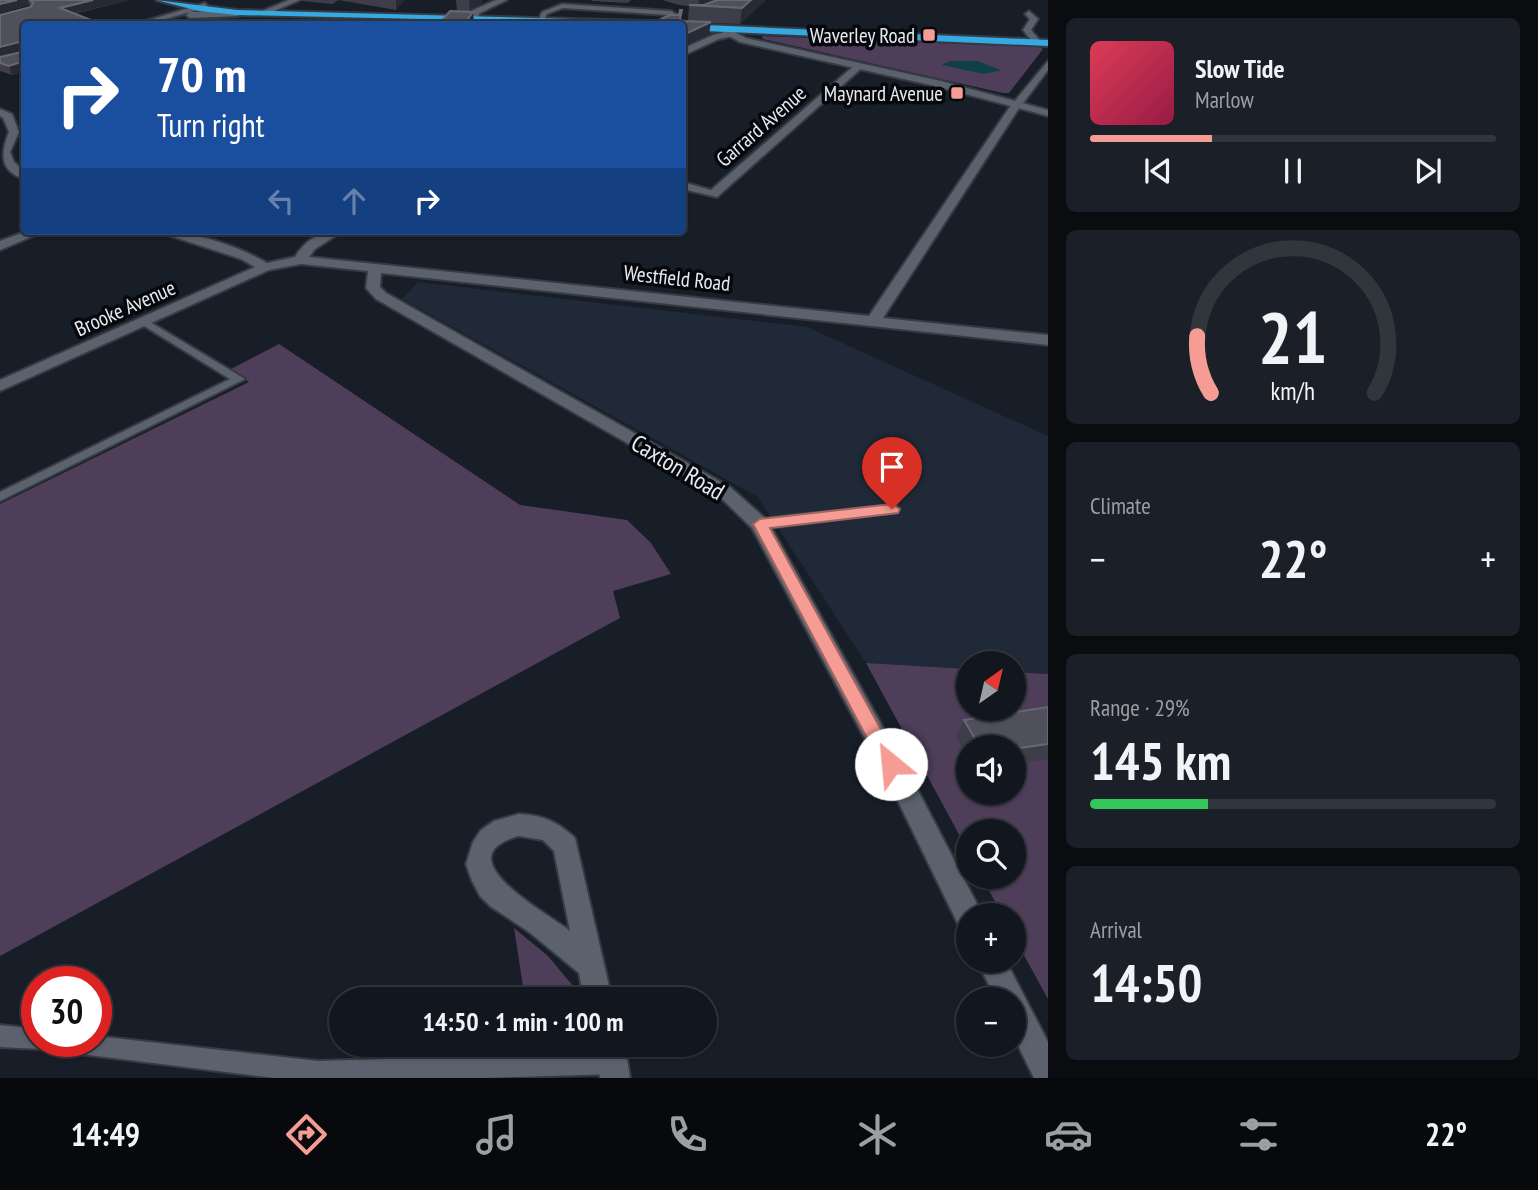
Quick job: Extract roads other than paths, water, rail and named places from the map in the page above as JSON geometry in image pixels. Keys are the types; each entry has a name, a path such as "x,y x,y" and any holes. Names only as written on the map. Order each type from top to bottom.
{"highway":[{"path":"160,0 236,14 264,12"},
{"path":"184,0 264,12 418,20 474,17 584,21"},
{"path":"683,19 727,32 1048,43"}],"street":[{"path":"264,12 296,0"},
{"path":"474,17 476,12 503,0"},
{"path":"151,21 205,5"},
{"path":"1037,42 1027,30 1034,19 1025,13 1046,15"},
{"path":"172,16 236,14"},
{"path":"686,51 727,32 743,40 1048,113"},
{"path":"874,320 1048,64"},
{"name":"Garrard Avenue","path":"686,186 713,194 859,66"},
{"path":"8,114 14,132 2,152 9,164 21,174"},
{"path":"0,246 29,235"},
{"path":"175,235 246,256 265,267"},
{"path":"301,260 303,251 308,246 329,235"},
{"name":"Westfield Road","path":"301,260 1048,340"},
{"name":"Brooke Avenue","path":"0,386 265,267 301,260"},
{"name":"Caxton Road","path":"375,267 373,288 381,296 724,491 760,524 904,788 962,903"},
{"path":"590,965 531,917 496,894 485,882 481,867 482,851 499,830 517,824 538,824 555,833 566,846 595,987"},
{"path":"1026,1030 1048,1073"}],"lane":[{"path":"542,19 544,13 562,6 683,19"},
{"path":"0,497 239,379 145,322"},
{"path":"760,524 892,509"},
{"path":"0,1036 21,1038"},
{"path":"112,1049 318,1072 613,1062"}],"place":[{"name":"Waverley Road","path":"929,35"},
{"name":"Maynard Avenue","path":"957,93"}]}
